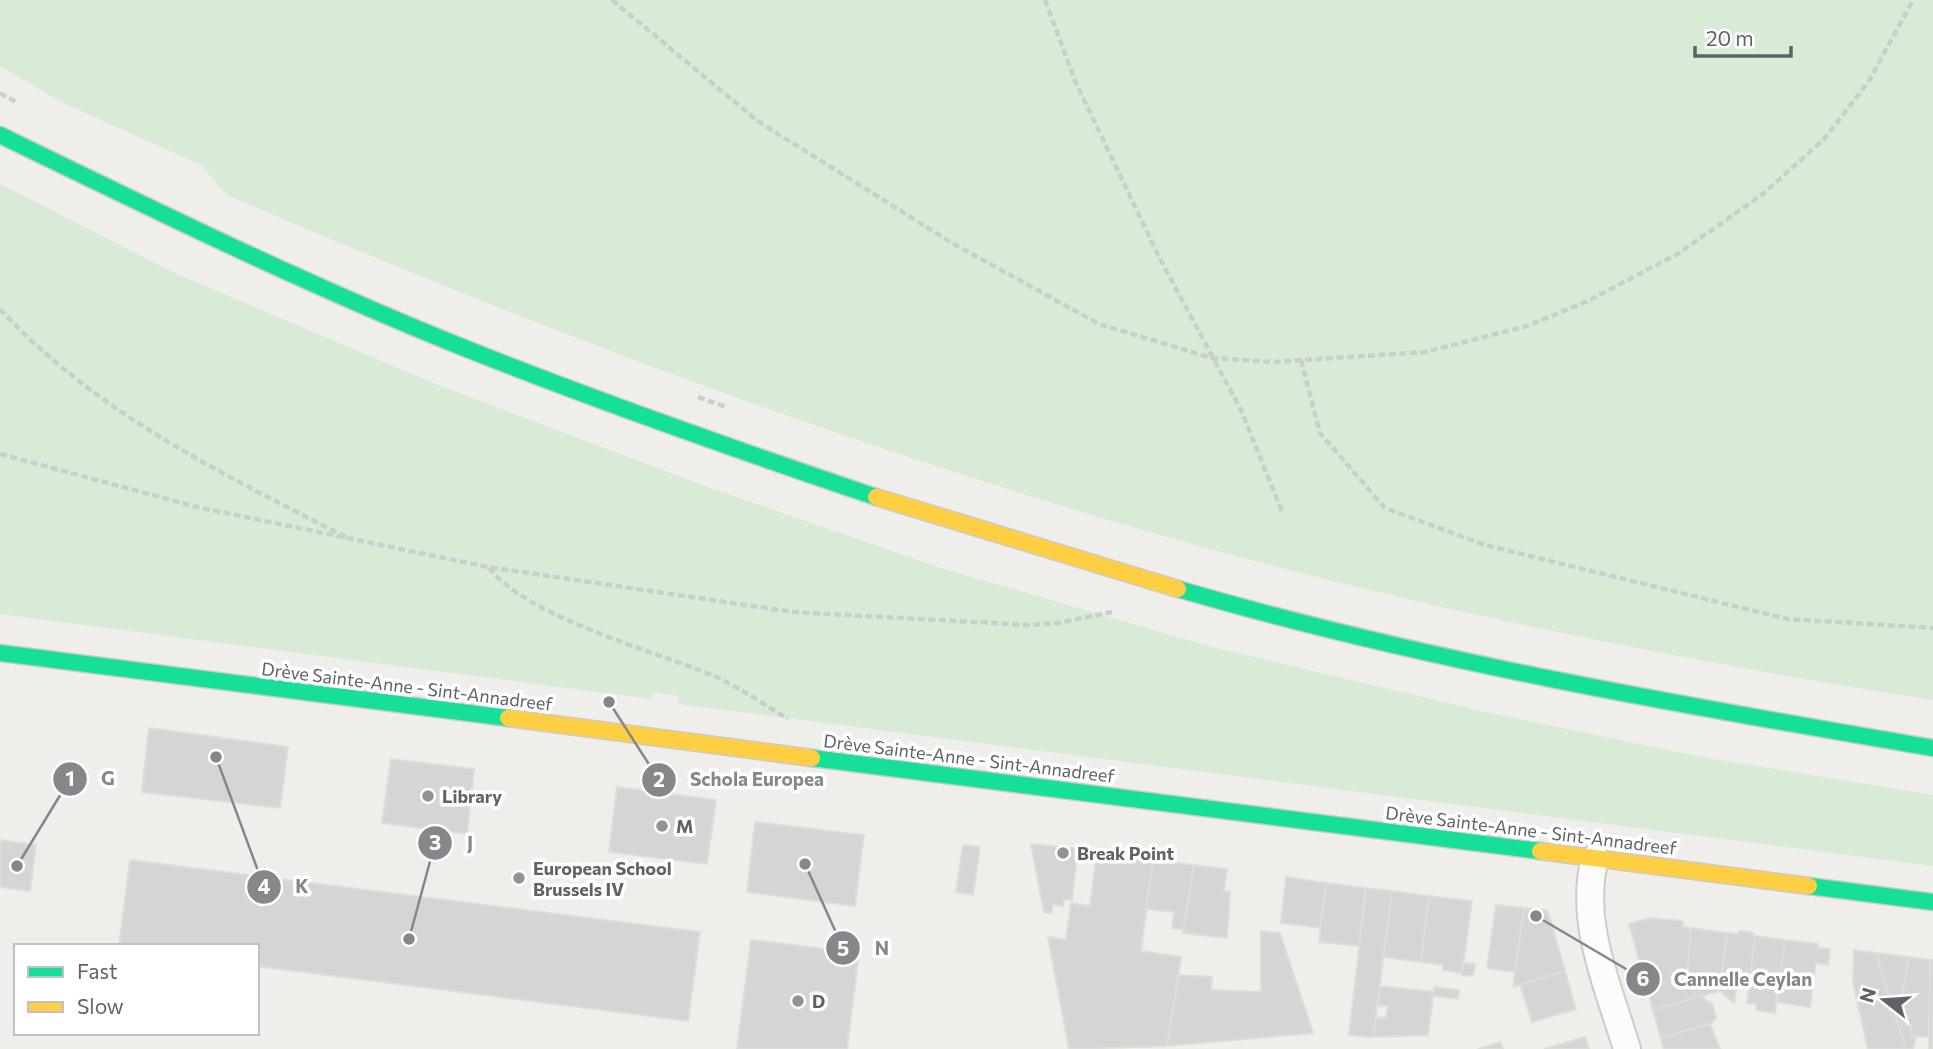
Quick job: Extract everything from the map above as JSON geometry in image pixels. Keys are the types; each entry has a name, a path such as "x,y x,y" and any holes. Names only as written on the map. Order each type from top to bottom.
{"main road":[{"path":"0,135 209,238 345,298 620,407 877,498 1179,588 1376,639 1674,704 1933,748"},
{"name":"Drève Sainte-Anne - Sint-Annadreef","path":"0,653 1933,902"}],"street":[{"path":"1595,858 1588,887 1590,917 1627,1049"}],"path":[{"path":"612,0 759,122 952,243 1099,324 1212,358 1273,362 1425,352 1527,326 1588,302 1679,253 1763,194 1825,138 1869,81 1913,0"},
{"path":"1045,0 1076,83 1159,257 1241,410 1283,514"},
{"path":"0,93 19,103"},
{"path":"0,309 65,371 157,437 353,540"},
{"path":"1301,360 1320,433 1385,508 1485,545 1787,619 1933,628"},
{"path":"688,393 739,412"},
{"path":"0,454 197,507 488,567 828,615 1029,625 1058,624 1112,612"},
{"path":"488,567 505,585 542,608 716,677 794,723"}],"green space":[{"path":"0,0 1933,0 1933,700 1820,682 1593,639 1366,589 1254,561 1033,497 727,394 526,318 227,195 201,165 63,103 0,66"},
{"path":"0,184 175,273 433,383 705,486 941,568 1212,647 1490,713 1702,757 1933,795 1933,866 678,704 679,696 653,692 651,699 0,614"}],"building":[{"path":"149,728 288,747 280,808 142,792"},
{"name":"Library","path":"391,759 474,769 467,834 382,823"},
{"name":"M","path":"617,787 716,800 707,864 609,852"},
{"path":"755,822 864,835 855,906 747,892"},
{"path":"0,840 36,845 30,891 0,887"},
{"path":"1031,844 1078,849 1072,900 1064,899 1063,906 1052,904 1052,913 1044,912"},
{"path":"963,845 980,847 973,895 956,892"},
{"path":"1097,852 1153,860 1141,951 1181,957 1167,1046 1069,1049 1048,937 1066,940 1071,903 1090,906"},
{"path":"130,860 700,932 688,1021 259,966 259,944 119,944"},
{"path":"1153,860 1194,865 1184,929 1172,928 1174,912 1146,909"},
{"path":"1194,865 1227,869 1224,891 1230,892 1227,938 1183,933"},
{"path":"1286,877 1326,883 1320,928 1281,923"},
{"path":"1326,883 1366,888 1359,946 1319,942"},
{"path":"1366,888 1392,891 1373,1037 1349,1035"},
{"path":"1392,891 1429,896 1421,962 1384,957"},
{"path":"1429,896 1472,901 1462,973 1443,970 1443,965 1421,962"},
{"path":"1496,905 1524,908 1515,972 1487,968"},
{"path":"1524,908 1548,911 1565,971 1513,987"},
{"path":"1651,918 1683,921 1683,927 1691,928 1687,975 1696,998 1653,1010 1629,924"},
{"path":"1691,928 1727,933 1720,991 1696,998 1687,975"},
{"path":"1261,931 1280,933 1313,1033 1167,1046 1179,975 1212,977 1211,990 1261,992"},
{"path":"1739,931 1751,932 1755,936 1750,987 1737,985 1734,1003 1720,991 1727,933 1739,934"},
{"path":"1755,936 1785,940 1775,1013 1756,1010 1757,1004 1747,1003"},
{"name":"D","path":"751,940 859,953 847,1049 737,1049"},
{"path":"1785,940 1818,944 1818,948 1830,949 1828,965 1816,963 1810,1007 1777,1002"},
{"path":"1854,950 1876,953 1906,1049 1868,1049 1853,982"},
{"path":"1876,953 1909,957 1900,1007 1893,1009"},
{"path":"1909,957 1930,960 1930,1037 1911,1036 1911,1025 1905,1024 1900,1007"},
{"path":"1930,960 1933,960 1933,1049 1929,1049"},
{"path":"1463,963 1475,964 1473,976 1462,975"},
{"path":"1565,971 1576,1009 1532,1022 1520,985"},
{"path":"1380,986 1434,992 1434,987 1459,990 1458,999 1433,996 1428,1035 1373,1037 1376,1017 1386,1018 1388,1006 1378,1005"},
{"path":"1703,995 1705,1000 1712,1003 1716,1017 1712,1023 1661,1038 1653,1010"},
{"path":"1900,1007 1905,1024 1911,1025 1911,1036 1916,1036 1913,1049 1906,1049 1893,1009"},
{"path":"1710,1024 1720,1049 1664,1049 1661,1038"},
{"path":"1585,1037 1589,1049 1544,1049"},
{"path":"1501,1042 1503,1049 1478,1049"}],"traffic: fast":[{"path":"0,135 229,245 403,323 617,406 876,497"},
{"path":"1178,589 1271,615 1459,660 1648,698 1933,748"},
{"path":"0,653 508,718"},
{"path":"812,758 1540,851"},
{"path":"1809,886 1933,902"}],"traffic: slow":[{"path":"876,497 1178,589"},
{"path":"508,718 812,758"},
{"path":"1540,851 1809,886"}],"place":[{"name":"Schola Europea","path":"609,702"},
{"name":"K","path":"216,757"},
{"name":"Library","path":"428,796"},
{"name":"M","path":"662,826"},
{"name":"Break Point","path":"1063,853"},
{"name":"N","path":"805,864"},
{"name":"G","path":"17,866"},
{"name":"European School Brussels IV","path":"519,878"},
{"name":"Cannelle Ceylan","path":"1536,916"},
{"name":"J","path":"409,939"},
{"name":"D","path":"798,1001"}]}
